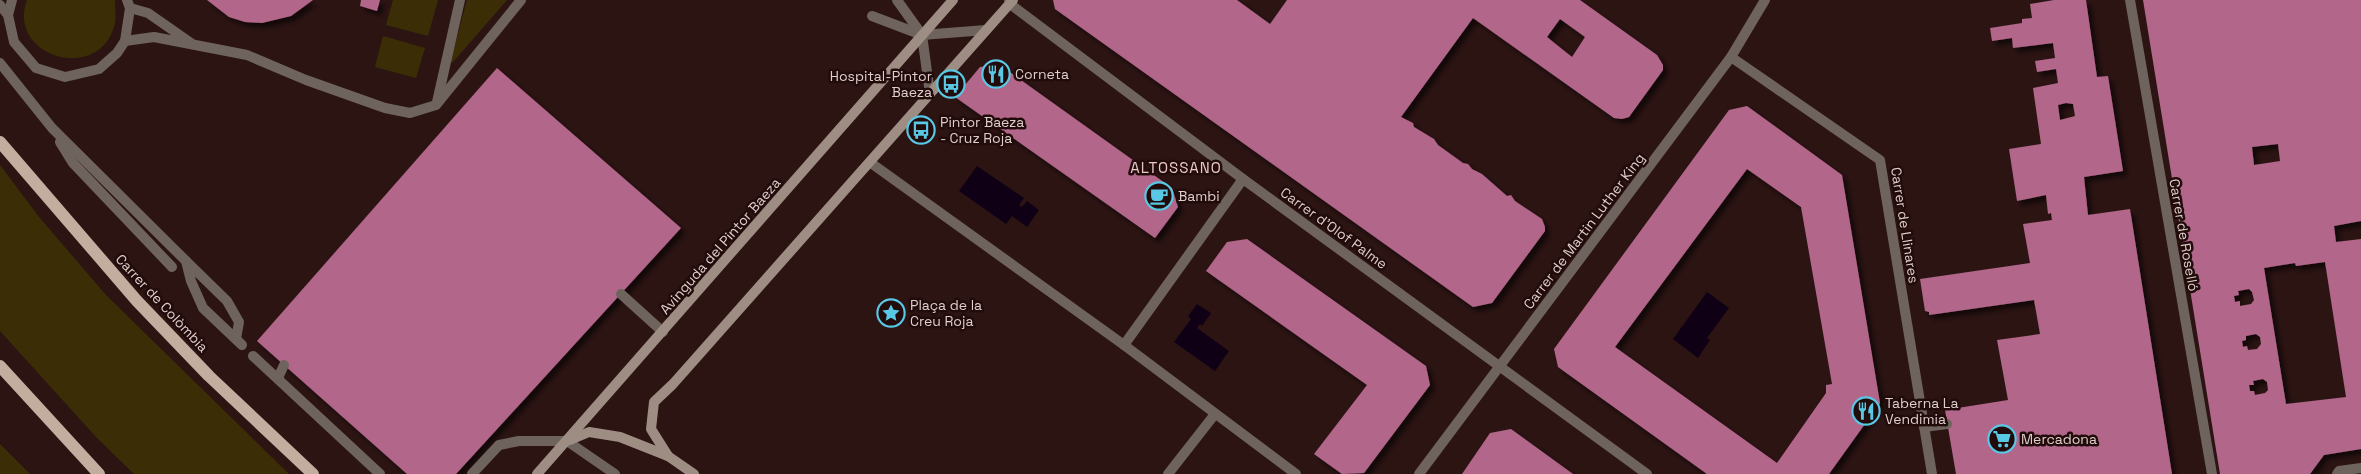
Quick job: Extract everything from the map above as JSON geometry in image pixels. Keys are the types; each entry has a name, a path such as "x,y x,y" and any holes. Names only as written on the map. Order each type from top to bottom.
{"main road":[{"name":"Carrer de Colòmbia","path":"0,142 137,301 209,376 313,474"},
{"path":"0,366 99,474"}],"street":[{"path":"8,15 12,0"},
{"path":"436,105 460,0"},
{"path":"125,41 154,37 247,55 306,80 385,108 410,113 436,105 521,0"},
{"path":"897,0 922,35 930,94"},
{"name":"Avinguda del Pintor Baeza","path":"537,474 953,0"},
{"name":"Carrer de Martin Luther King","path":"1419,474 1731,57 1765,0"},
{"name":"Carrer de Roselló","path":"2130,0 2212,474"},
{"path":"668,456 651,429 654,402 673,384 870,163 1011,1"},
{"name":"Carrer d'Olof Palme","path":"1011,1 1243,180 1647,474"},
{"path":"0,4 8,15 14,42 36,68 65,77 99,69 117,54 125,41 128,4 148,13 196,46"},
{"path":"872,16 922,35 986,30"},
{"name":"Carrer de Llinares","path":"1731,57 1880,160 1932,474"},
{"path":"0,63 52,128 227,300 239,322 239,342 203,308 191,281 186,261"},
{"path":"52,128 73,163 172,268"},
{"path":"870,163 1124,345 1296,474"},
{"path":"1124,345 1243,180"},
{"path":"621,294 663,332"},
{"path":"253,356 380,474"},
{"path":"278,378 284,365"},
{"path":"1168,474 1215,414"},
{"path":"1924,427 1948,424"},
{"path":"472,474 499,445 519,441 567,441 589,432 620,437 668,456 694,474"},
{"path":"567,441 615,474"},
{"path":"2336,474 2339,471 2361,468"}],"shaded area":[{"path":"27,0 115,0 115,23 106,42 92,54 75,58 58,56 42,49 30,36 24,20"},
{"path":"393,0 438,0 428,36 386,25"},
{"path":"467,0 507,0 453,62 450,63"},
{"path":"383,36 425,48 416,78 375,67"},
{"path":"0,165 39,217 106,295 289,474 134,474 97,438 0,331"},
{"path":"977,166 1024,198 1019,205 1022,207 1027,201 1039,210 1027,227 1012,216 1006,224 959,191"},
{"path":"1707,292 1729,308 1707,338 1710,340 1698,358 1673,339"},
{"path":"1197,304 1211,313 1202,326 1200,324 1197,328 1229,351 1215,371 1174,342 1191,319 1188,316"},
{"path":"0,444 30,474 0,474"}],"building":[{"path":"207,0 313,0 291,16 262,23 245,22 229,17"},
{"path":"361,0 380,0 377,11 360,6"},
{"path":"1053,0 1237,0 1270,24 1287,0 1580,0 1657,55 1663,65 1663,70 1629,117 1622,119 1614,118 1473,18 1401,117 1413,123 1414,127 1434,139 1438,145 1463,163 1468,164 1507,196 1511,195 1515,201 1542,219 1545,231 1492,303 1473,307 1055,9","holes":["1560,19 1585,37 1572,57 1547,37"]},
{"path":"2054,0 2086,0 2097,77 2108,76 2123,171 2084,177 2088,215 2130,209 2172,474 1956,474 1945,410 2008,400 1997,340 2040,334 2034,300 1929,315 1929,312 1925,311 1920,279 2030,263 2023,224 2052,220 2051,213 2048,214 2046,195 2017,201 2009,149 2041,144 2033,88 2058,83 2056,69 2037,72 2035,61 2055,58 2053,43 2013,48 2012,38 1992,41 1990,28 2022,23 2022,19 2032,18 2030,4","holes":["2073,104 2075,116 2060,120 2058,105"]},
{"path":"2143,0 2361,0 2361,221 2334,226 2336,242 2361,239 2361,449 2324,455 2310,474 2220,474","holes":["2278,144 2280,161 2254,165 2252,147","2325,262 2346,397 2286,404 2264,268 2295,263 2296,266","2249,289 2254,300 2251,304 2240,306 2240,301 2235,302 2234,296 2239,295 2238,291","2256,334 2260,337 2261,344 2257,349 2248,350 2247,346 2243,347 2242,341 2246,340 2246,336","2263,379 2267,382 2268,390 2265,393 2255,395 2254,391 2250,391 2249,385 2254,385 2253,381"]},
{"path":"1000,65 1172,188 1178,207 1155,238 955,97 980,67"},
{"path":"497,68 681,228 456,474 407,474 257,341"},
{"path":"1747,106 1842,175 1880,403 1829,474 1707,474 1558,367 1554,349 1729,110","holes":["1747,169 1801,207 1832,384 1826,385 1826,393 1777,463 1615,347"]},
{"path":"1247,239 1426,366 1430,385 1364,473 1342,474 1314,454 1367,385 1206,271 1227,242"},
{"path":"1511,429 1573,474 1462,474 1490,433"}],"place":[{"name":"Corneta","path":"996,74"},
{"name":"Hospital-Pintor Baeza","path":"951,84"},
{"name":"Pintor Baeza - Cruz Roja","path":"921,130"},
{"name":"Bambi","path":"1159,196"},
{"name":"Plaça de la Creu Roja","path":"891,313"},
{"name":"Taberna La Vendimia","path":"1866,411"},
{"name":"Mercadona","path":"2002,439"}],"district":[{"name":"ALTOSSANO","path":"1176,168"}]}
